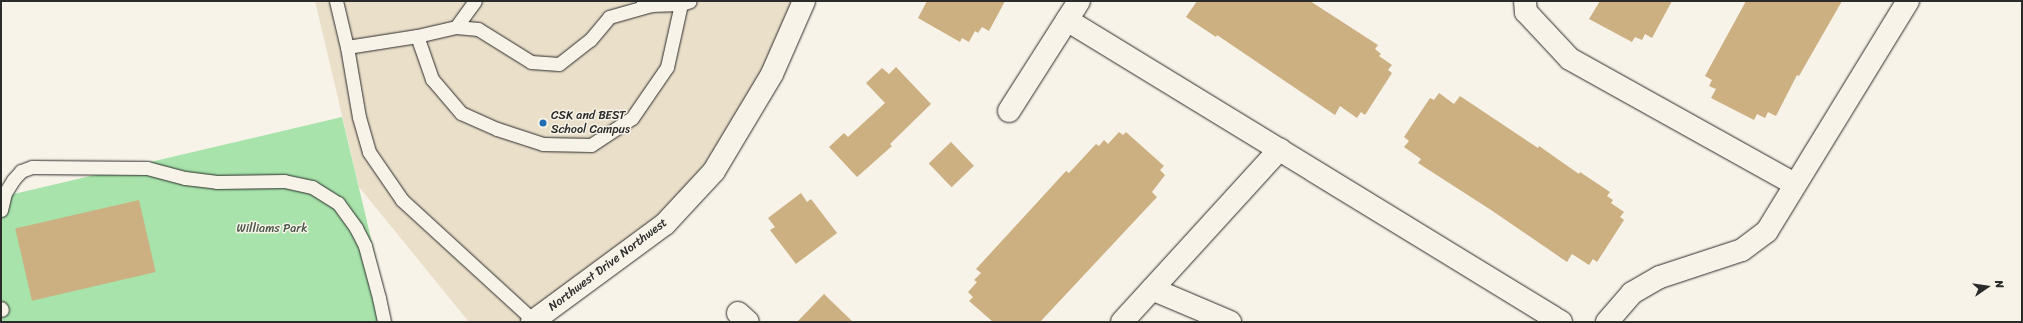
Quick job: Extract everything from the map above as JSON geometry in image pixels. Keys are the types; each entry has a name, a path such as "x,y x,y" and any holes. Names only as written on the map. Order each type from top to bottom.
{"street":[{"name":"Northwest Drive Northwest","path":"533,321 665,224 714,171 772,74 804,1"},
{"path":"1009,111 1079,1"},
{"path":"1525,1 1526,12 1570,58 1795,184"},
{"path":"1607,322 1632,293 1660,277 1742,250 1767,231 1908,1"},
{"path":"1067,20 1561,322"},
{"path":"1122,322 1280,149"},
{"path":"1152,289 1230,322"}],"lane":[{"path":"336,1 347,47 359,118 370,152 402,200 533,321"},
{"path":"456,27 475,1"},
{"path":"347,47 417,36 456,27 478,29 531,62 559,64 590,40 609,17 646,3 686,2 667,67 632,118 591,145 543,144 497,129 461,113 432,79 417,36"},
{"path":"1,210 5,193 13,180 21,171 32,167 147,168 185,178 217,182 284,181 312,187 338,203 356,228 364,246 379,298 384,322"}],"shaded area":[{"name":"CSK and BEST School Campus","path":"315,1 804,1 714,171 532,322 469,322 359,187"}],"green space":[{"name":"Williams Park","path":"342,117 391,322 1,322 1,197"}],"building":[{"path":"927,1 1005,1 989,31 982,27 978,33 975,31 969,42 962,38 960,42 918,18"},
{"path":"1197,1 1310,1 1378,45 1375,49 1381,54 1379,56 1392,65 1388,70 1392,73 1365,115 1361,112 1357,118 1340,106 1335,115 1217,35 1216,37 1186,17"},
{"path":"1600,1 1672,1 1652,38 1645,34 1642,40 1635,37 1632,42 1589,19"},
{"path":"1746,1 1842,1 1799,76 1797,75 1776,116 1768,112 1765,118 1757,114 1754,120 1711,98 1716,89 1709,86 1712,80 1705,76"},
{"path":"896,67 931,104 890,144 892,146 857,177 829,147 844,133 848,137 885,103 866,83 882,68 889,74"},
{"path":"1439,93 1454,104 1460,96 1538,148 1539,146 1579,174 1580,172 1610,192 1607,196 1613,200 1611,203 1624,212 1620,217 1624,220 1597,262 1593,259 1589,265 1572,254 1567,262 1491,210 1418,163 1421,159 1404,147 1409,141 1404,137 1430,98 1434,100"},
{"path":"1119,132 1123,135 1126,132 1164,166 1160,170 1165,175 1152,192 1157,197 1040,322 993,322 969,301 973,297 968,292 977,282 974,280 981,273 976,269 1066,171 1069,173 1096,144 1099,146 1104,140 1108,144"},
{"path":"951,142 974,166 952,187 929,164"},
{"path":"801,193 807,202 811,199 837,233 796,264 770,230 775,227 768,218"},
{"path":"139,200 156,272 32,301 15,229"},
{"path":"824,294 853,322 797,322"}],"place":[{"name":"CSK and BEST School Campus","path":"543,123"}]}
